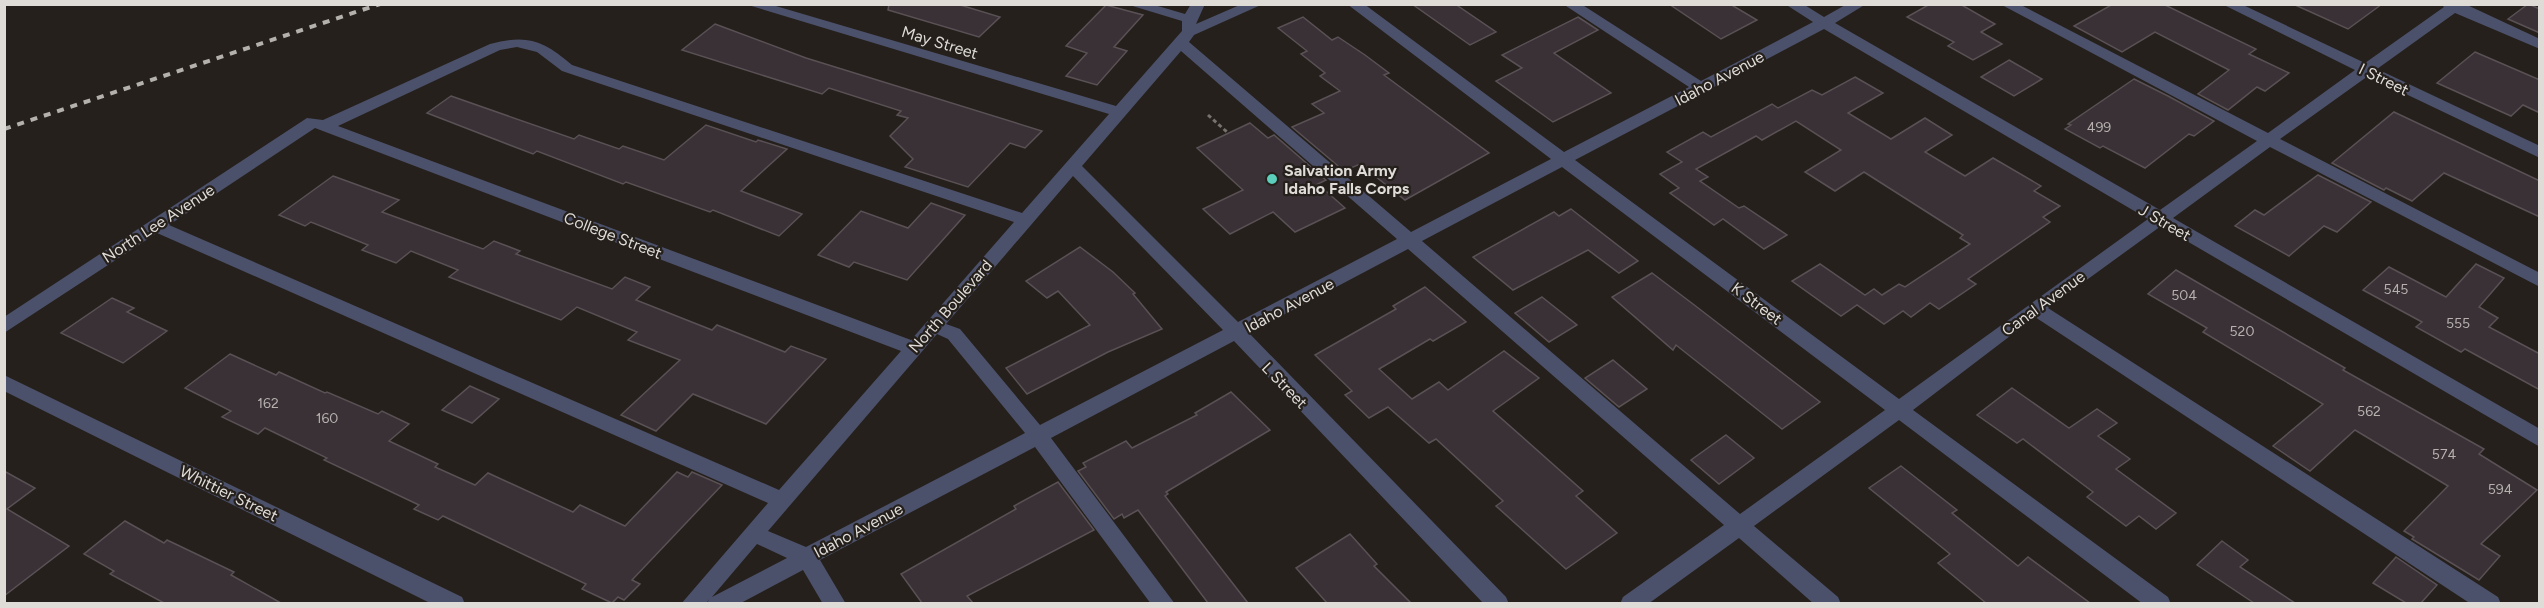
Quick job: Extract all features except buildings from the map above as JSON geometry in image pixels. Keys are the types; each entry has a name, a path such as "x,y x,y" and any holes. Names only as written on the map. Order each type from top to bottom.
{"street":[{"name":"May Street","path":"752,4 1118,112"},
{"path":"1133,4 1186,31 1410,241 1830,603"},
{"name":"North Boulevard","path":"692,603 1118,112 1186,31 1198,4"},
{"path":"1186,31 1256,4"},
{"name":"K Street","path":"1354,4 2160,603"},
{"path":"1570,4 1701,88"},
{"name":"J Street","path":"1792,4 2540,438"},
{"name":"Idaho Avenue","path":"718,603 1237,333 1859,4"},
{"path":"2007,4 2540,281"},
{"name":"I Street","path":"2229,4 2540,153"},
{"path":"2453,5 2540,45"},
{"name":"Canal Avenue","path":"1631,603 2453,5"},
{"name":"North Lee Avenue","path":"4,326 155,226 318,124 512,41 529,42 546,50 567,68 1025,220"},
{"name":"College Street","path":"318,124 913,348"},
{"name":"L Street","path":"1072,166 1237,333 1497,603"},
{"path":"155,226 782,500"},
{"path":"2035,308 2490,603"},
{"path":"932,325 954,334 1038,435 1164,603"},
{"name":"Whittier Street","path":"4,382 454,603"},
{"path":"753,533 807,557 835,603"}],"path":[{"path":"1208,115 1227,132"}],"railway":[{"path":"4,129 380,4"}],"place":[{"name":"Salvation Army Idaho Falls Corps","path":"1272,179"}]}
